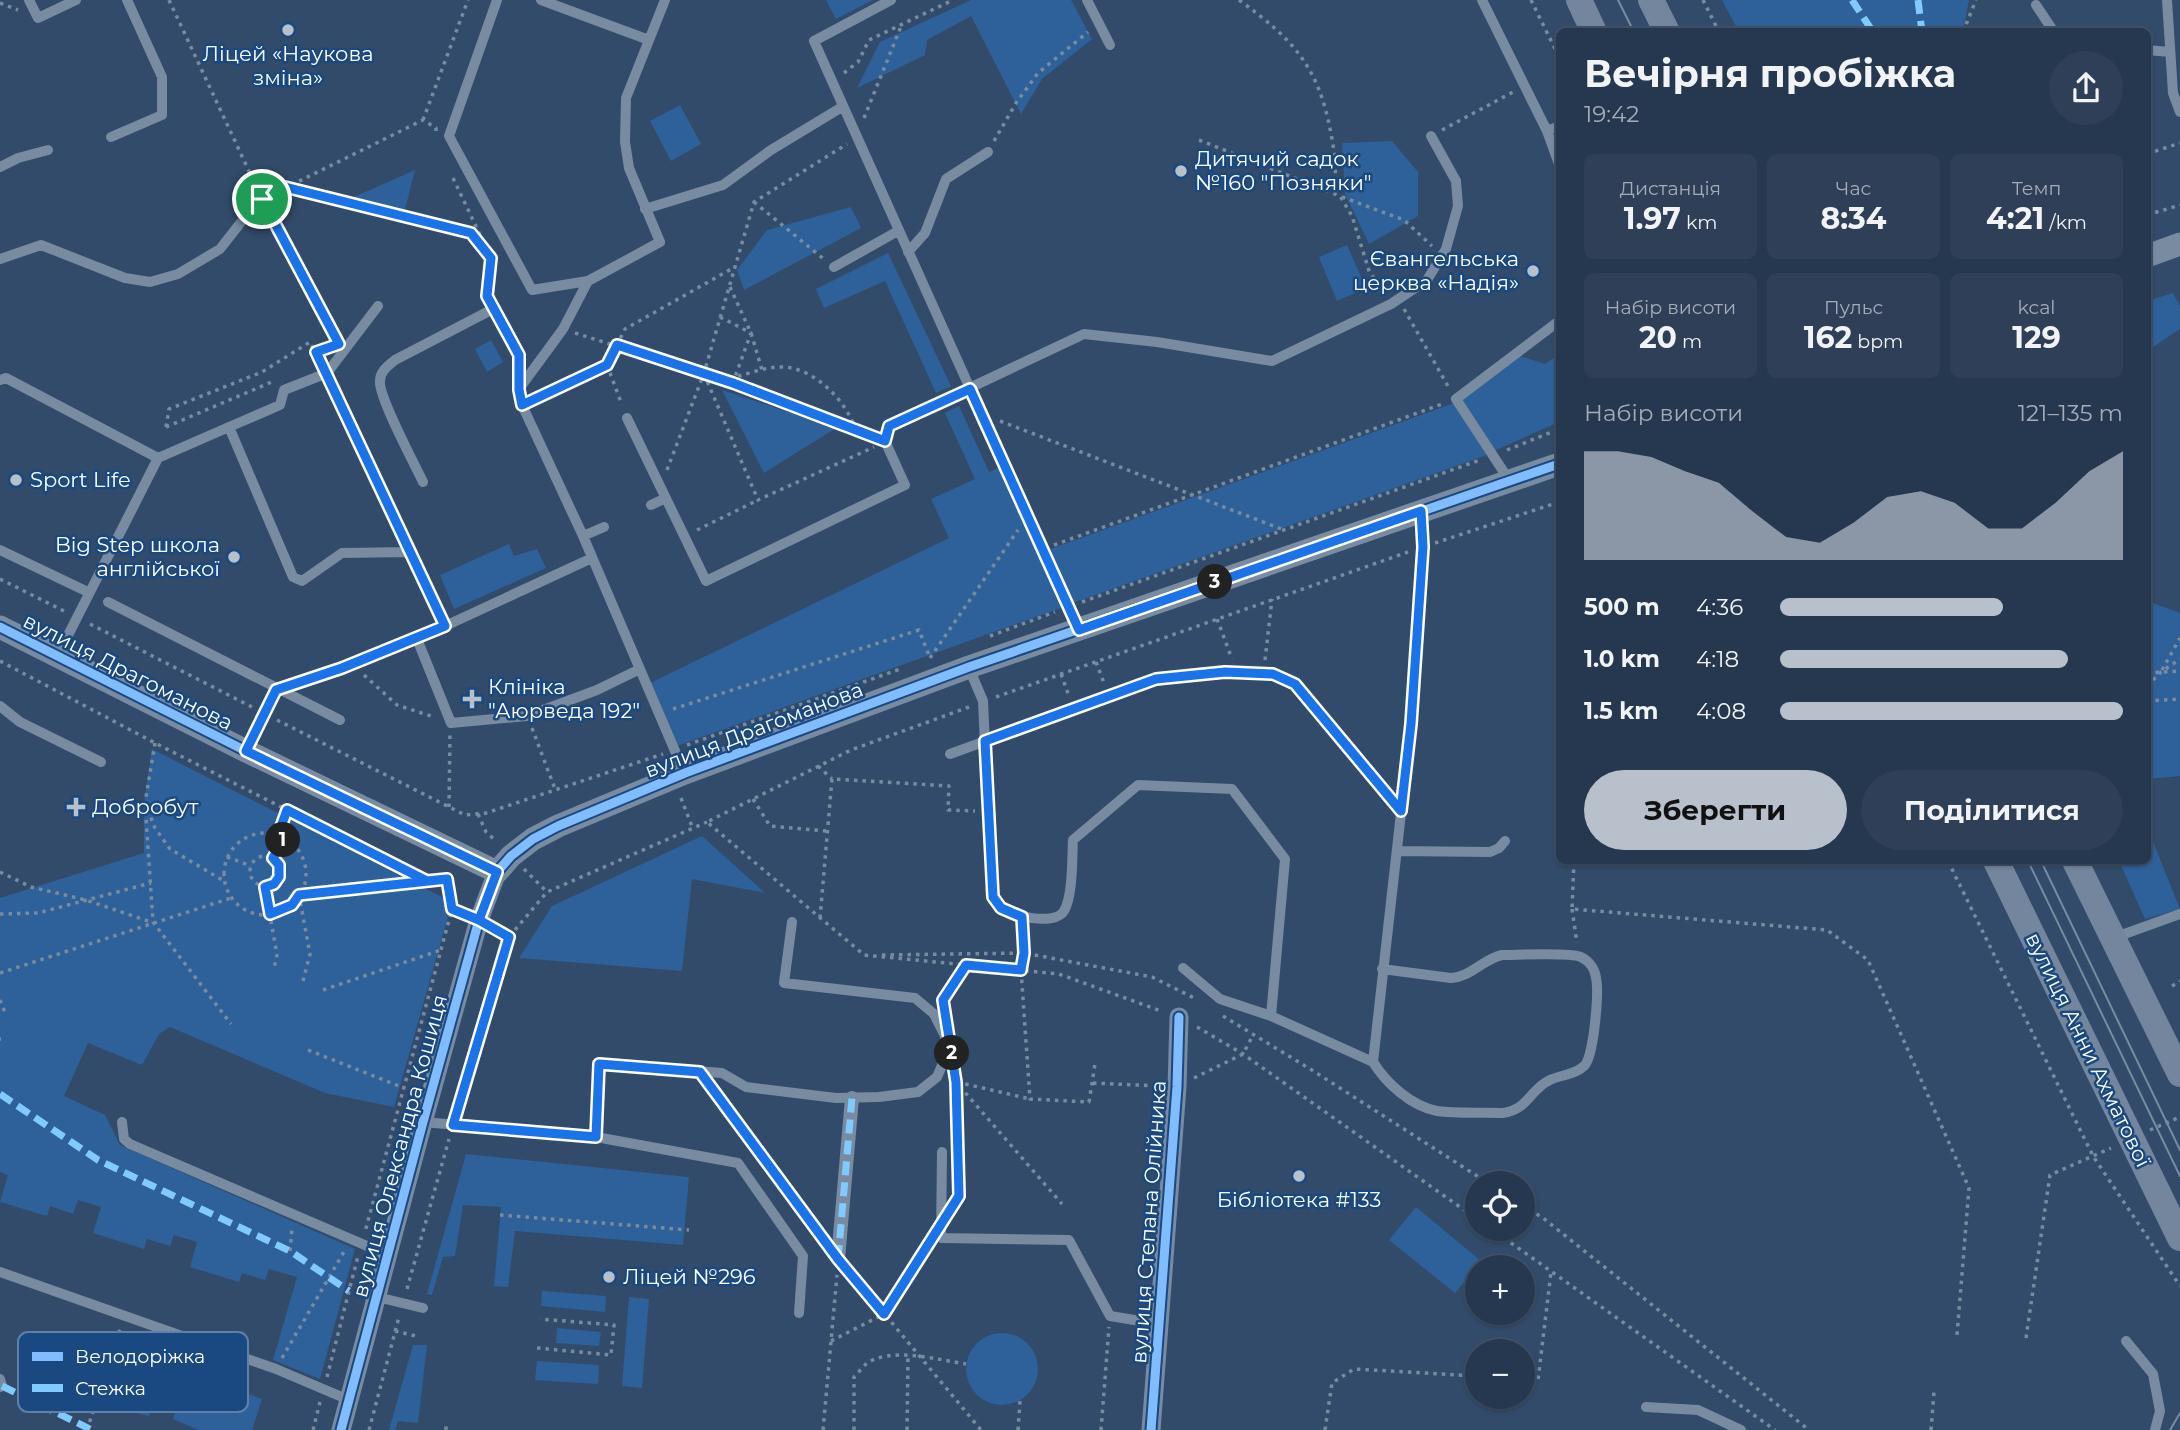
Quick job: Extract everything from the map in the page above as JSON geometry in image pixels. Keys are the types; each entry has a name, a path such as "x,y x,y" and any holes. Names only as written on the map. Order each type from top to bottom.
{"main road":[{"path":"1579,0 1592,28"},
{"path":"1651,0 1665,28"},
{"name":"вулиця Анни Ахматової","path":"1997,864 2180,1238"},
{"path":"2077,864 2180,1074"}],"street":[{"path":"2151,255 2180,244"},
{"name":"вулиця Драгоманова","path":"0,628 497,872 511,856 533,839 685,773 969,667 1556,465"},
{"name":"вулиця Олександра Кошиця","path":"341,1430 479,920 497,872"},
{"name":"вулиця Степана Олійника","path":"1151,1430 1177,1087 1179,1017"},
{"path":"838,1259 852,1098"}],"lane":[{"path":"29,0 38,18 76,0"},
{"path":"111,137 162,116 162,77 127,0"},
{"path":"497,0 449,136 532,290 588,281 660,242 629,168 625,142 626,98 665,0"},
{"path":"541,0 649,40"},
{"path":"891,0 814,41 1079,630"},
{"path":"1087,0 1110,45"},
{"path":"1482,0 1547,131 1556,156"},
{"path":"2167,0 2173,93 2180,113"},
{"path":"2036,5 2051,28"},
{"path":"2151,50 2170,52"},
{"path":"646,209 723,186 771,150 842,107"},
{"path":"1547,131 1556,126"},
{"path":"626,418 706,581 905,485 885,441 889,426 1084,334 1157,342 1272,361 1398,299 1427,280 1446,249 1458,206 1457,181 1431,135"},
{"path":"0,167 18,158 48,150"},
{"path":"908,252 925,233 946,180 988,152"},
{"path":"0,259 41,245 125,278 150,282 178,274 220,249 249,212"},
{"path":"834,267 898,231"},
{"path":"519,390 563,329 588,281"},
{"path":"58,656 158,457 280,405 284,390 327,373 378,306"},
{"path":"423,482 382,394 380,377 395,360 493,309 519,355 522,405 583,536 685,773"},
{"path":"1509,481 1456,400 1556,323"},
{"path":"327,373 445,626"},
{"path":"0,380 6,378 158,457"},
{"path":"229,426 293,577 302,581 342,553 411,552"},
{"path":"651,505 666,498"},
{"path":"1373,1062 1411,724 1423,547 1421,511"},
{"path":"583,536 604,527"},
{"path":"0,550 88,592"},
{"path":"246,751 276,690 417,639 592,558"},
{"path":"108,602 276,690 340,720"},
{"path":"417,639 450,723 527,716 597,690 640,669"},
{"path":"969,667 983,701 993,897 1001,908 1022,917 1052,919 1063,914 1068,904 1073,840 1138,785 1232,789 1285,859 1271,1016"},
{"path":"950,754 1156,679 1237,672 1273,674 1295,684 1401,811"},
{"path":"0,706 20,722 101,762"},
{"path":"1396,851 1490,852 1505,841"},
{"path":"2112,939 2180,914"},
{"path":"596,1137 599,1064 722,1073 746,1087 852,1098 918,1092 937,1077 946,1056 945,1037 934,1014 915,998 784,983 792,922"},
{"path":"1183,968 1220,999 1271,1016 1373,1062 1384,1079 1418,1104 1436,1111 1514,1111 1523,1106 1548,1080 1571,1074 1585,1066 1592,1051 1597,978 1591,963 1579,956 1502,955 1492,957 1460,978 1382,969"},
{"path":"122,1122 124,1139 130,1144 388,1255"},
{"path":"423,1122 596,1137 738,1163 803,1256 799,1312"},
{"path":"942,1152 941,1238 1069,1240 1110,1316 1159,1324"},
{"path":"0,1272 173,1332"},
{"path":"377,1297 423,1308"},
{"path":"2126,1341 2152,1374 2160,1411 2155,1430"},
{"path":"248,1358 349,1400"},
{"path":"0,1379 0,1387"},
{"path":"1646,1407 1698,1410 1741,1430"}],"path":[{"path":"169,0 262,199 339,344"},
{"path":"262,199 423,120 468,0"},
{"path":"831,83 858,62 869,40 953,0"},
{"path":"1239,0 1269,21 1309,66 1321,93 1336,158 1332,193"},
{"path":"1531,0 1556,51"},
{"path":"1703,0 1717,28"},
{"path":"1965,28 1976,0"},
{"path":"988,152 1016,103 1038,73 1099,23"},
{"path":"661,488 704,373 754,202 856,138 902,24"},
{"path":"1431,135 1524,86"},
{"path":"423,120 436,128 437,137"},
{"path":"1199,140 1404,220 1443,255"},
{"path":"2151,153 2180,143"},
{"path":"450,171 491,258 487,296 493,309"},
{"path":"285,187 471,233 491,258"},
{"path":"1043,549 1456,400 1398,299 1370,274 1352,216 1340,196"},
{"path":"754,202 834,267"},
{"path":"2151,214 2180,205"},
{"path":"522,405 607,365 625,329 735,267"},
{"path":"729,285 751,333 762,370"},
{"path":"720,317 751,333"},
{"path":"563,329 733,383 885,441"},
{"path":"733,383 751,333"},
{"path":"278,380 166,427 169,409 262,372 310,342 321,363 310,367"},
{"path":"316,352 328,348"},
{"path":"607,365 626,418"},
{"path":"735,377 785,367 809,376 829,390 850,412 856,430"},
{"path":"704,373 758,500"},
{"path":"981,414 1284,530"},
{"path":"980,639 1492,456 1556,430"},
{"path":"684,536 885,441"},
{"path":"369,1430 453,1125 509,937 547,892 707,822 850,750 1272,599 1556,503"},
{"path":"930,658 1028,517"},
{"path":"0,579 466,815 486,813 675,750 904,667"},
{"path":"1263,673 1272,599"},
{"path":"1217,619 1237,672"},
{"path":"659,713 919,630 930,658"},
{"path":"2161,672 2180,638"},
{"path":"930,658 942,653"},
{"path":"2151,682 2180,659"},
{"path":"0,661 427,881"},
{"path":"1096,662 1108,695"},
{"path":"352,664 397,705 450,723 449,807"},
{"path":"2151,673 2180,671"},
{"path":"1061,674 1073,708"},
{"path":"2151,701 2180,699"},
{"path":"527,716 555,789"},
{"path":"155,743 145,803 153,922 231,1024"},
{"path":"818,766 832,779 949,786 948,810 987,812"},
{"path":"820,918 832,779"},
{"path":"753,799 770,825 826,831"},
{"path":"145,803 155,828 170,849 224,881"},
{"path":"278,835 287,810"},
{"path":"707,822 864,955 1059,974 1179,1017 1243,1054 1465,1211"},
{"path":"266,833 284,838 295,846 302,857 305,870 304,883 292,905 270,914 245,910 232,897 224,881 227,857 243,839 254,834 266,833"},
{"path":"273,858 284,838"},
{"path":"227,857 251,866"},
{"path":"260,857 273,858 279,865 279,877 274,884 265,887 253,880 251,866 260,857"},
{"path":"1574,864 1572,909 1579,956"},
{"path":"1949,864 2093,1156 2180,1286"},
{"path":"0,872 31,887 86,900 153,922"},
{"path":"299,895 447,879 452,909 404,1088 356,1242 313,1430"},
{"path":"0,914 38,913 150,883"},
{"path":"265,887 277,955 274,968"},
{"path":"299,895 310,954 303,981"},
{"path":"0,973 232,897"},
{"path":"452,909 509,937"},
{"path":"1572,909 1827,930 1868,960 1969,1188 1957,1335"},
{"path":"1022,917 1024,953 1021,970 1030,1099"},
{"path":"323,990 441,950"},
{"path":"864,955 1024,953 1152,977 1201,1003"},
{"path":"934,1014 966,965"},
{"path":"2172,986 2180,981"},
{"path":"0,1000 6,1015"},
{"path":"943,1000 945,1013"},
{"path":"1222,1015 1469,1171"},
{"path":"1243,1054 1254,1034"},
{"path":"308,1050 404,1088"},
{"path":"937,1077 1030,1099 1089,1102 1095,1064"},
{"path":"831,1341 884,1314 959,1196 954,1068"},
{"path":"700,1072 838,1259 981,1430"},
{"path":"956,1082 1062,1205"},
{"path":"2026,1338 2050,1175 2180,1117"},
{"path":"1535,1213 1809,1430"},
{"path":"290,1251 292,1214"},
{"path":"500,1215 689,1230"},
{"path":"1508,1241 1775,1430"},
{"path":"276,1368 356,1242"},
{"path":"823,1430 838,1259"},
{"path":"1535,1380 1538,1380 1551,1272"},
{"path":"119,1332 125,1315"},
{"path":"1101,1430 1110,1316"},
{"path":"537,1349 611,1355 614,1325 540,1319"},
{"path":"395,1331 416,1335"},
{"path":"854,1430 854,1377 867,1363 885,1355 920,1356 966,1364"},
{"path":"907,1430 908,1356"},
{"path":"1325,1430 1332,1383 1354,1369 1465,1375"},
{"path":"1931,1430 1934,1392"},
{"path":"1018,1430 1020,1401"},
{"path":"87,1430 93,1412"}],"shaded area":[{"path":"826,0 873,0 836,19"},
{"path":"971,0 1071,0 1092,39 1042,79 1021,114 971,16 927,40 925,55 857,88 880,42"},
{"path":"1722,0 1969,0 1964,28 1737,28"},
{"path":"680,105 701,144 671,161 650,121"},
{"path":"1392,141 1418,172 1418,216 1369,244 1345,194 1342,143"},
{"path":"415,170 403,217 347,200"},
{"path":"851,207 861,228 744,290 737,270 767,230"},
{"path":"1347,245 1366,288 1337,301 1319,257"},
{"path":"888,253 951,386 936,393 885,281 824,308 816,289"},
{"path":"2173,293 2180,306 2180,329 2151,348 2151,300"},
{"path":"491,340 503,362 487,372 475,349"},
{"path":"1520,356 1545,364 1556,356 1556,423 1494,451 1461,400"},
{"path":"722,390 836,428 764,473"},
{"path":"1454,403 1487,455 1070,604 1045,551"},
{"path":"959,406 989,472 1001,467 1066,606 674,747 646,685 949,538 931,499 975,479 945,413"},
{"path":"509,544 514,556 537,549 546,568 454,609 440,575"},
{"path":"2151,602 2180,613 2180,776 2151,779"},
{"path":"152,749 444,898 449,913 394,1107 325,1093 170,1027 159,1034 142,1065 88,1043 64,1096 105,1115 120,1145 355,1249 320,1379 273,1360 297,1277 269,1269 265,1280 242,1273 239,1282 190,1267 197,1242 174,1235 170,1246 147,1239 144,1249 93,1233 101,1207 78,1200 73,1214 50,1206 47,1216 0,1202 8,1175 0,1172 0,898 144,853 144,803"},
{"path":"702,836 765,893 692,879 682,971 519,958 552,906"},
{"path":"2151,836 2180,909 2145,919 2120,864 2151,864"},
{"path":"466,1154 689,1177 683,1245 515,1231 508,1287 494,1286 501,1207 463,1205 455,1256 443,1257 432,1295 427,1294"},
{"path":"1416,1207 1474,1255 1465,1255 1465,1281 1455,1293 1389,1240"},
{"path":"542,1291 606,1296 605,1312 541,1306"},
{"path":"629,1297 649,1299 642,1388 622,1386"},
{"path":"557,1328 601,1332 599,1346 556,1343"},
{"path":"1002,1333 1022,1339 1032,1349 1038,1369 1032,1389 1022,1399 1002,1405 982,1399 972,1389 966,1369 972,1349 982,1339"},
{"path":"413,1345 427,1345 418,1423 398,1421 395,1430 389,1430"},
{"path":"537,1361 599,1365 598,1384 535,1380"},
{"path":"248,1394 262,1399 252,1430 199,1430 173,1419 175,1412 248,1412"},
{"path":"133,1412 151,1412 148,1416"}],"tram line":[{"path":"1618,0 1632,28"},
{"path":"2029,864 2180,1176"},
{"path":"2042,864 2180,1150"},
{"path":"2170,1430 2180,1413"}],"marked path":[{"path":"1852,0 1870,28"},
{"path":"1918,0 1922,28"},
{"path":"0,1094 98,1160 290,1251 349,1291"},
{"path":"838,1259 852,1098"},
{"path":"2,1386 18,1394"},
{"path":"55,1412 92,1430"}],"cycle path":[{"path":"341,1430 479,920 497,872 511,856 533,839 558,826 685,773 969,667 1556,465"},
{"path":"0,627 246,751 497,872"},
{"path":"1151,1430 1177,1087 1179,1017"}],"place":[{"name":"Ліцей «Наукова зміна»","path":"288,30"},
{"name":"Дитячий садок №160 \"Позняки\"","path":"1181,171"},
{"name":"Євангельська церква «Надія»","path":"1533,271"},
{"name":"Sport Life","path":"16,480"},
{"name":"Big Step школа англiйськоï","path":"234,557"},
{"name":"Клініка \"Аюрведа 192\"","path":"472,699"},
{"name":"Добробут","path":"76,807"},
{"name":"Бібліотека #133","path":"1299,1176"},
{"name":"Ліцей №296","path":"609,1277"}],"route":[{"path":"262,199 285,187 471,233 491,258 487,296 519,355 522,405 607,365 617,345 733,383 885,441 889,426 970,389 1079,630 1421,511 1423,547 1411,724 1401,811 1295,684 1273,674 1225,672 1156,679 985,741 993,897 1001,908 1022,917 1024,953 1021,970 966,965 943,1000 956,1082 959,1196 884,1314 838,1259 700,1072 599,1064 596,1137 453,1125 509,937 452,909 447,879 427,881 287,810 278,835 284,838 273,858 279,865 279,877 274,884 265,887 270,914 292,905 299,895 447,879 452,909 479,920 497,872 246,751 276,690 342,668 445,626 316,352 339,344 262,199"}]}
